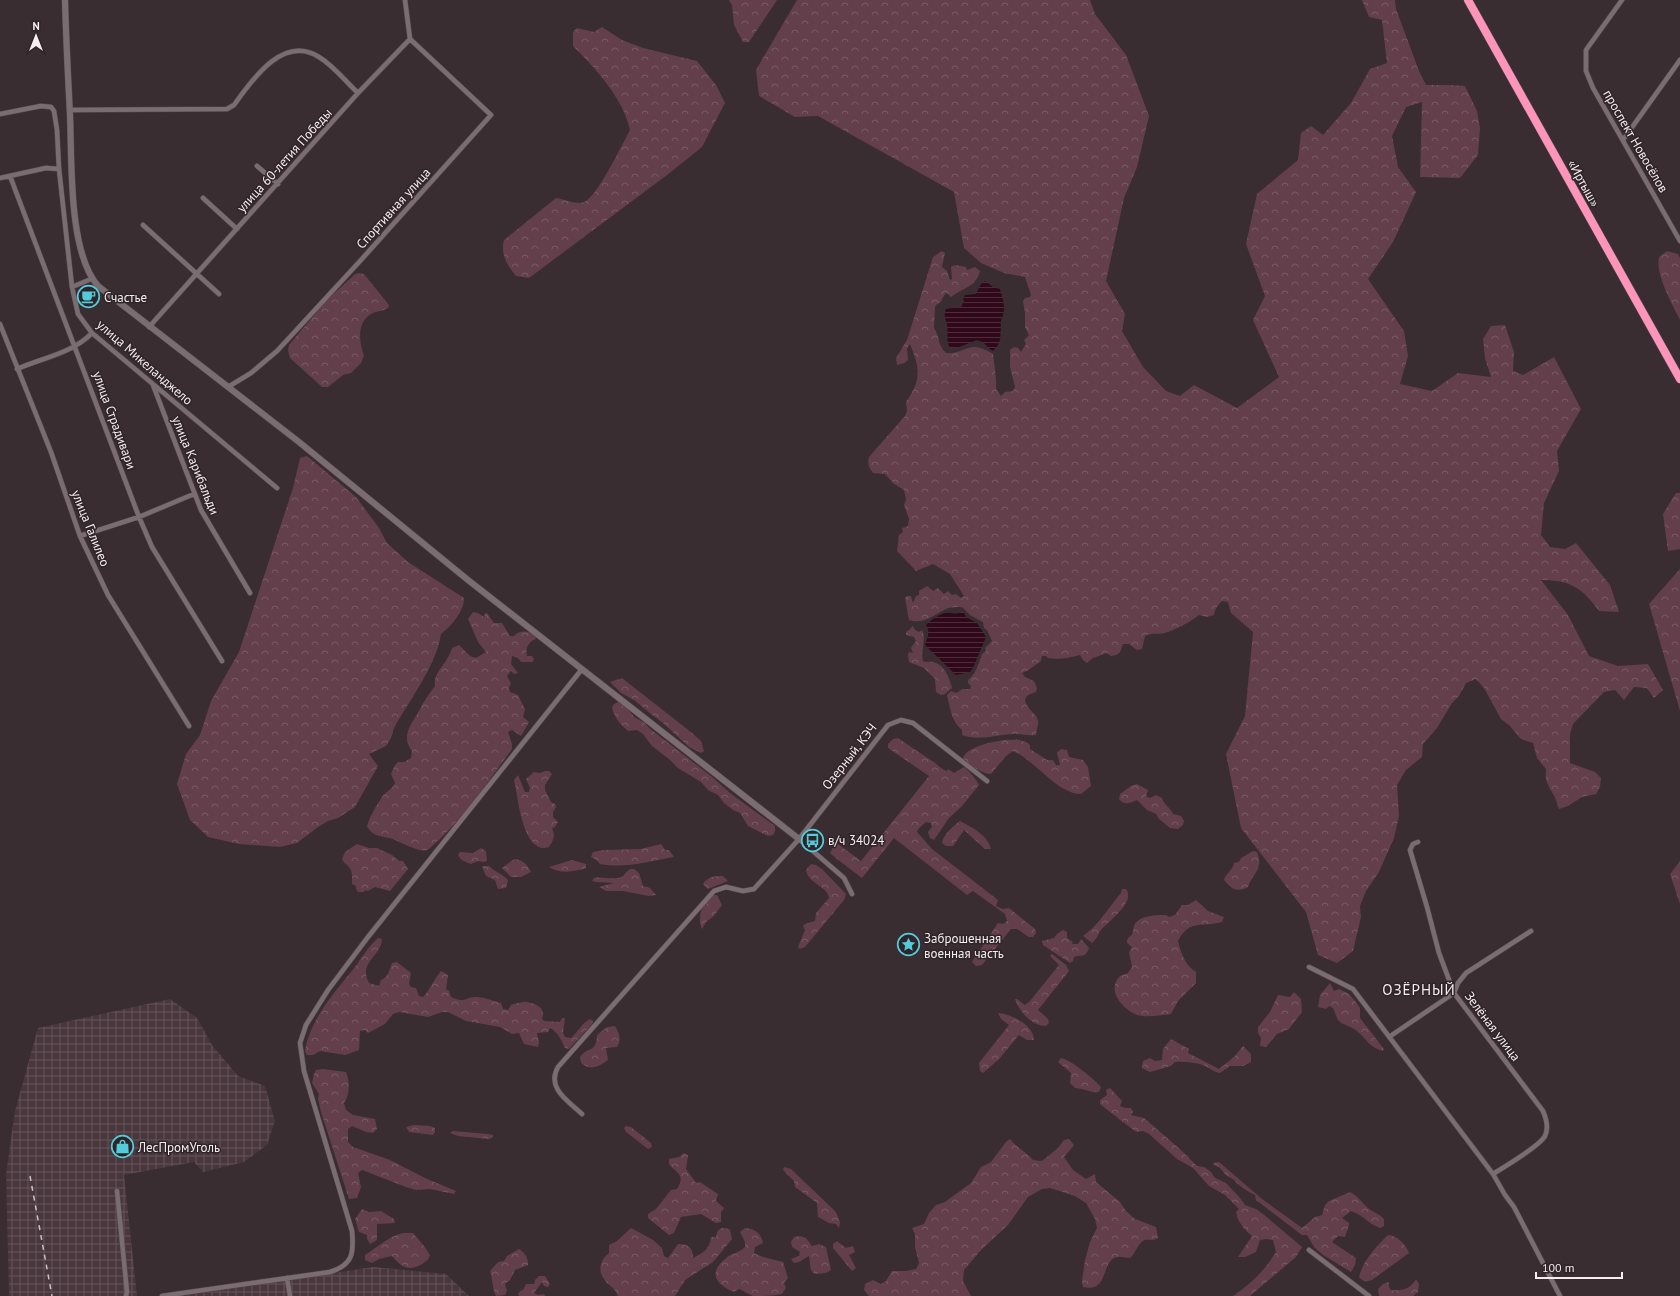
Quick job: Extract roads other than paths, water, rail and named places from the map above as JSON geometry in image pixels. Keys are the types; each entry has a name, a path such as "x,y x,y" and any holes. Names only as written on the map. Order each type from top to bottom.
{"highway":[{"name":"«Иртыш»","path":"1468,0 1680,379"}],"street":[{"path":"65,0 76,225 80,251 84,265 91,279 149,327 299,442 473,584 799,839 844,878 852,894"},
{"path":"405,0 410,39"},
{"name":"проспект Новосёлов","path":"1622,0 1586,50 1586,72 1680,241"},
{"name":"улица 60-летия Победы","path":"149,327 358,93 410,39"},
{"name":"Спортивная улица","path":"228,387 251,373 277,351 376,244 491,115 410,39"},
{"path":"70,110 227,109 234,104 269,62 281,55 302,52 310,53 319,58 358,93"},
{"path":"1623,140 1680,60"},
{"name":"улица Микеланджело","path":"0,114 41,106 51,107 54,111 72,287 78,314 92,333 96,334 152,384 277,488"},
{"path":"257,166 278,184"},
{"path":"0,178 46,168 59,168"},
{"name":"улица Страдивари","path":"10,176 76,347 139,517 152,547 222,661"},
{"path":"203,198 237,229"},
{"path":"143,225 198,273 219,294"},
{"path":"72,287 91,279"},
{"name":"улица Галилео","path":"0,324 51,452 80,536 108,595 189,726"},
{"path":"17,369 76,347 86,340 92,333"},
{"name":"улица Карибальди","path":"152,384 201,510 250,592"},
{"path":"80,536 139,517 194,494"},
{"path":"162,1296 336,1270 343,1266 351,1258 354,1246 352,1231 304,1071 300,1043 306,1025 328,990 368,937 582,669"},
{"name":"Озерный, КЭЧ","path":"582,1114 558,1091 554,1079 558,1067 714,891 726,887 743,891 754,889 799,839 888,725 900,720 913,723 987,781"},
{"name":"Зелёная улица","path":"1418,842 1410,846 1410,850 1439,953 1454,993 1543,1111 1546,1119 1545,1136 1537,1144 1493,1174"},
{"path":"1390,1037 1454,993 1458,983 1466,973 1531,931"},
{"path":"1309,967 1353,989 1390,1037 1493,1174 1514,1207 1560,1296"},
{"path":"117,1191 127,1292 126,1296"},
{"path":"1309,1250 1369,1296"},
{"path":"287,1278 290,1296"}],"railway":[{"path":"30,1176 52,1296"}],"place":[{"name":"Счастье","path":"89,297"},
{"name":"в/ч 34024","path":"813,840"},
{"name":"Заброшенная военная часть","path":"909,945"},
{"name":"ЛесПромУголь","path":"123,1147"}],"district":[{"name":"ОЗЁРНЫЙ","path":"1419,990"}]}
